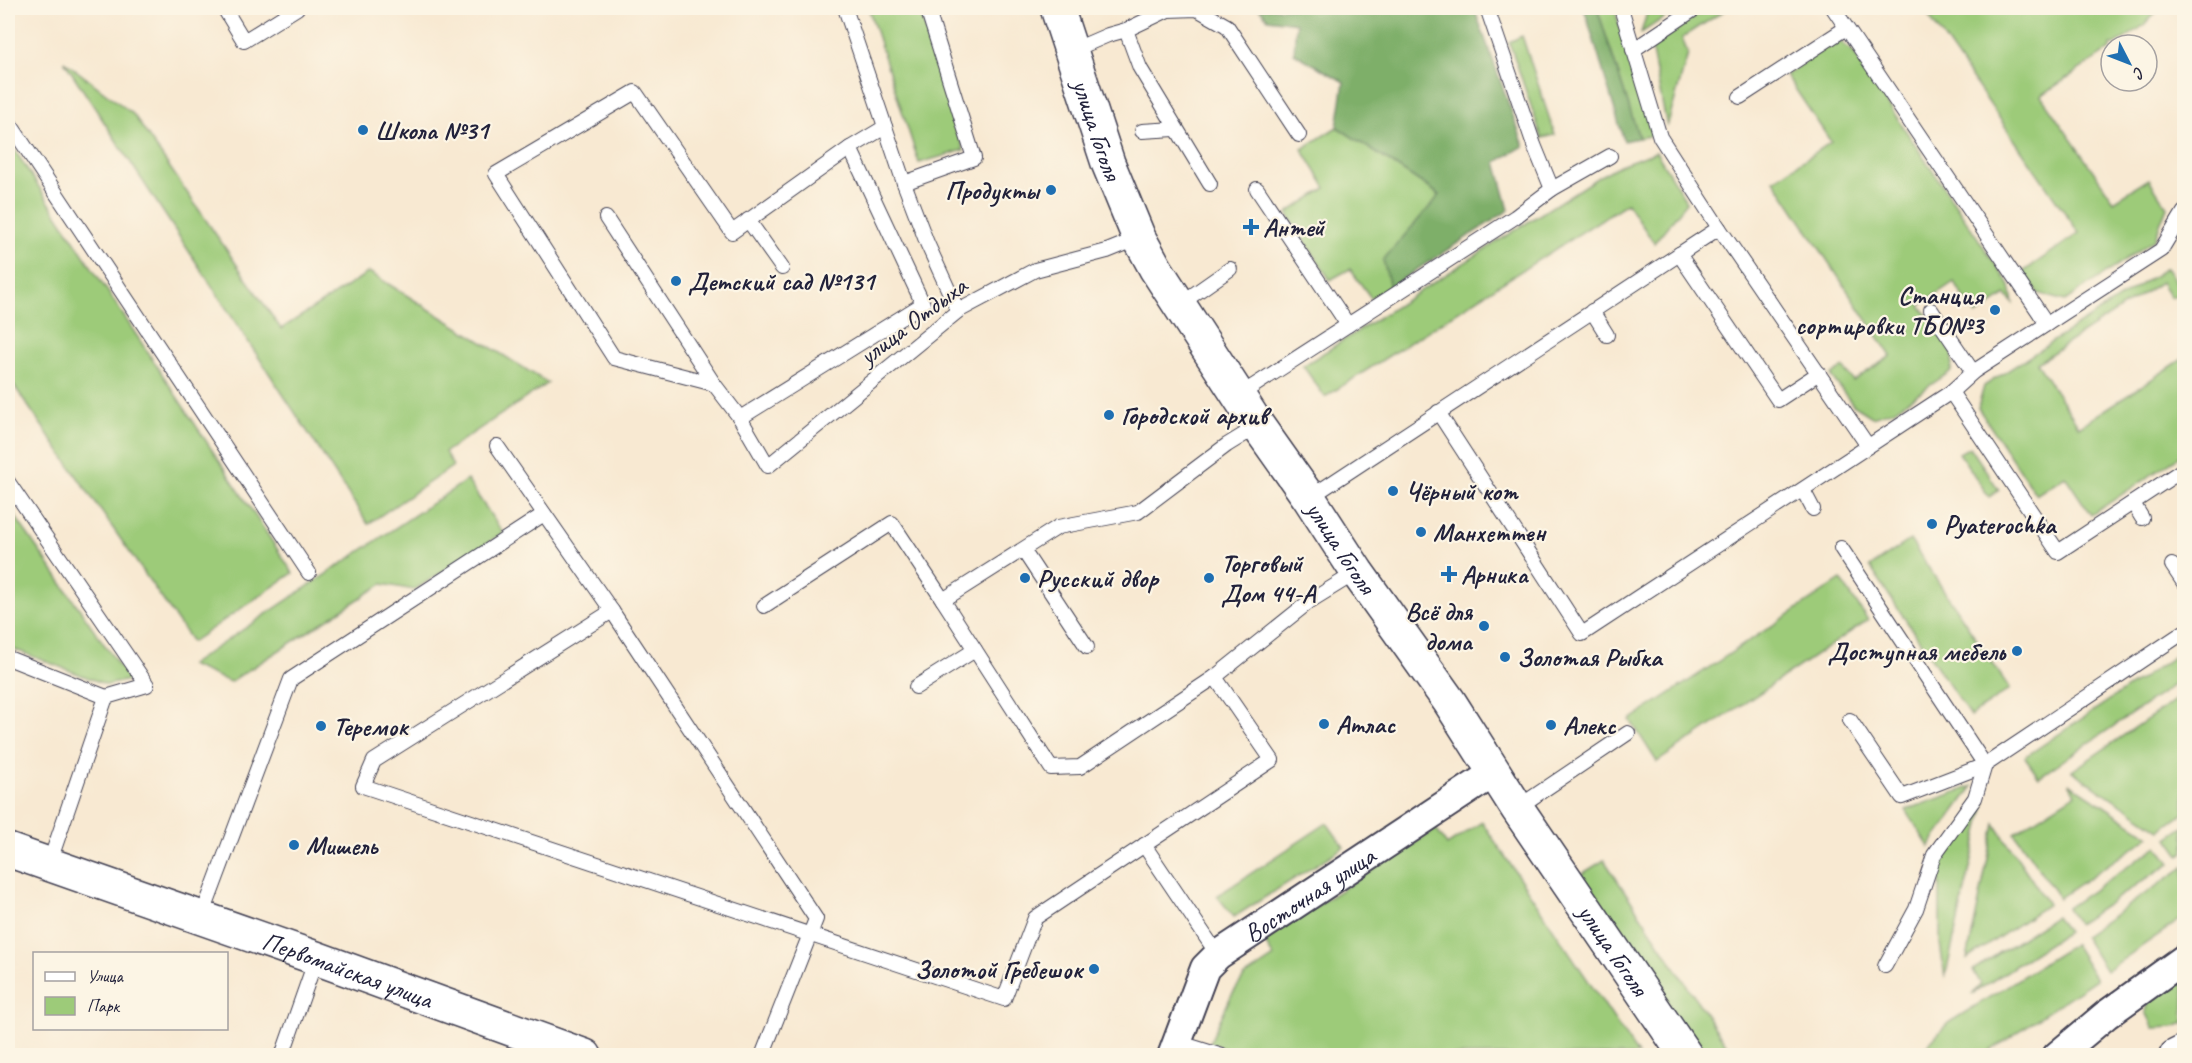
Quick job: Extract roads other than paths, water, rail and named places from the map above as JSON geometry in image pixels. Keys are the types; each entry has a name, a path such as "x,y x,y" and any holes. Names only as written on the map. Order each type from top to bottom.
{"street":[{"name":"улица Гоголя","path":"1057,8 1108,163 1139,238 1156,268 1258,426 1309,498 1357,572 1449,701 1517,808 1686,1056"},
{"name":"Восточная улица","path":"1174,1049 1204,968 1218,955 1495,772"},
{"name":"Первомайская улица","path":"8,850 316,958 585,1056"},
{"path":"2057,1056 2106,1015 2184,959"},
{"path":"2175,1056 2184,1052"}],"lane":[{"path":"224,8 244,41 297,8"},
{"path":"845,8 904,183 927,243 958,311"},
{"path":"904,183 974,158 927,8"},
{"path":"1487,8 1534,145 1552,189"},
{"path":"1621,8 1660,137 1719,228 1868,446"},
{"path":"1633,50 1696,8"},
{"path":"1833,8 2047,324"},
{"path":"1071,51 1126,30 1167,10 1197,9 1227,26 1299,135"},
{"path":"1740,97 1846,28"},
{"path":"1126,30 1140,68 1210,184"},
{"path":"714,384 614,358 495,174 635,92 732,232 850,148 885,127"},
{"path":"8,121 309,573"},
{"path":"1142,131 1176,129"},
{"path":"606,218 714,384 740,418 923,304 850,148"},
{"path":"1238,396 1515,217 1552,189 1610,156"},
{"path":"1257,189 1348,325"},
{"path":"1438,412 1582,634 1951,392 1972,372 2161,250 2184,212"},
{"path":"748,220 782,268"},
{"path":"1309,498 1719,228"},
{"name":"улица Отдыха","path":"740,418 768,466 958,311 1035,270 1107,251 1139,238"},
{"path":"1679,254 1778,400 1819,373"},
{"path":"1180,303 1230,269"},
{"path":"1931,310 1972,372"},
{"path":"1592,311 1607,335"},
{"path":"1951,392 2058,552 2184,469"},
{"path":"943,600 1058,527 1138,512 1227,445 1258,426"},
{"path":"497,446 612,611 816,919 762,1056"},
{"path":"8,482 147,685 106,697 8,658"},
{"path":"1803,490 1813,509"},
{"path":"2133,503 2142,518"},
{"path":"201,919 291,680 544,514"},
{"path":"764,606 892,523 1051,768 1080,766 1215,677 1310,601 1357,572"},
{"path":"1841,548 1985,765"},
{"path":"1023,550 1087,646"},
{"path":"2172,565 2184,584"},
{"path":"612,611 374,761 363,786 1004,999 1035,918 1272,760 1215,677"},
{"path":"1850,720 1902,797 1985,765 2184,632"},
{"path":"916,687 975,650"},
{"path":"49,865 106,697"},
{"path":"1517,808 1628,733"},
{"path":"1885,966 1916,909 1934,855 1975,798 1985,765"},
{"path":"1144,845 1218,955"},
{"path":"282,1056 316,958"},
{"path":"1174,1049 1222,1056"}],"place":[{"name":"Школа №31","path":"363,130"},
{"name":"Продукты","path":"1051,190"},
{"name":"Антей","path":"1251,227"},
{"name":"Детский сад №131","path":"676,281"},
{"name":"Станция сортировки ТБО№3","path":"1995,310"},
{"name":"Городской архив","path":"1109,415"},
{"name":"Чёрный кот","path":"1393,491"},
{"name":"Pyaterochka","path":"1932,524"},
{"name":"Манхеттен","path":"1421,532"},
{"name":"Арника","path":"1449,574"},
{"name":"Русский двор","path":"1025,578"},
{"name":"Торговый Дом 44-А","path":"1209,578"},
{"name":"Всё для дома","path":"1484,626"},
{"name":"Доступная мебель","path":"2017,651"},
{"name":"Золотая Рыбка","path":"1505,657"},
{"name":"Атлас","path":"1324,724"},
{"name":"Алекс","path":"1551,725"},
{"name":"Теремок","path":"321,726"},
{"name":"Мишель","path":"294,845"},
{"name":"Золотой Гребешок","path":"1094,969"}]}
